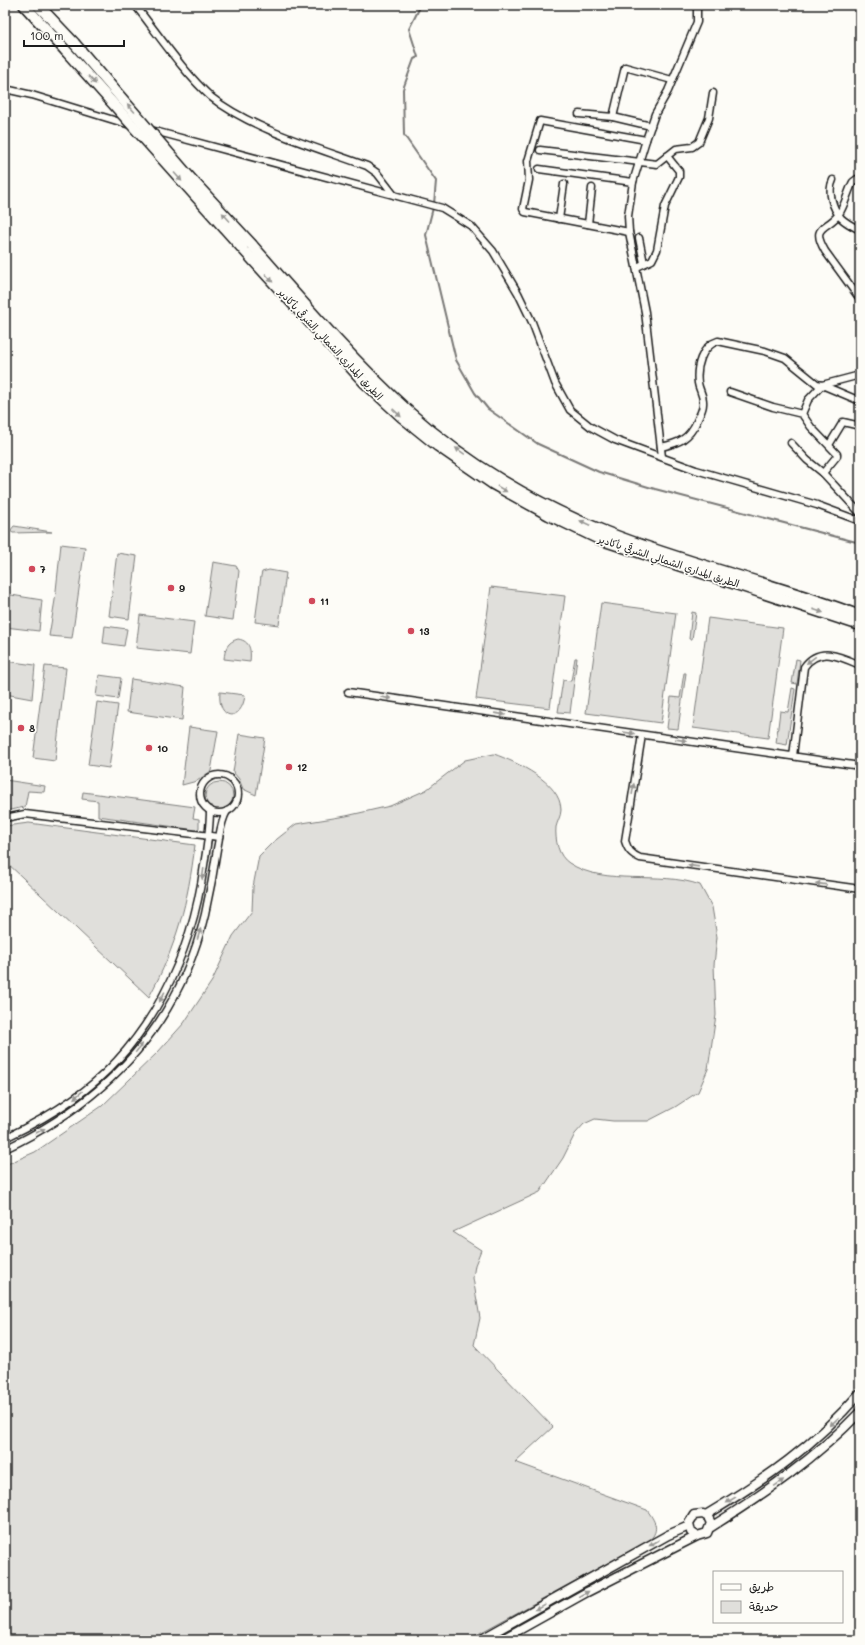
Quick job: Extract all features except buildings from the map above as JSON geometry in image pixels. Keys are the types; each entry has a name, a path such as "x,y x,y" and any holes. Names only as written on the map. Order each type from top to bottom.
{"highway":[{"path":"24,5 248,247"},
{"path":"38,5 74,43 248,247"},
{"name":"الطريق المداري الشمالي الشرقي بأكادير","path":"248,247 375,380 412,414 447,442 530,496 606,532 860,616"},
{"name":"الطريق المداري الشمالي الشرقي بأكادير","path":"248,247 364,382 402,417 438,446 493,484 549,515 600,539 860,625"}],"street":[{"path":"136,5 194,80 211,96 230,110 271,130 366,166 377,173 397,196"},
{"path":"662,458 645,312 629,232 628,216 633,182 646,140 697,22 697,5"},
{"path":"613,117 625,67 672,80"},
{"path":"5,89 32,95 122,122 442,208 471,226 493,251 521,298 532,322 555,383 570,410 591,427 615,440 696,470 817,505 860,521"},
{"path":"540,150 657,164 676,149 692,147 699,142 709,118 713,93"},
{"path":"579,114 613,117 651,126"},
{"path":"629,232 526,212 523,209 529,180 528,161 539,121 646,140"},
{"path":"637,267 652,260 656,250 665,206 679,177 679,171 667,156"},
{"path":"539,168 633,182"},
{"path":"860,179 853,182 839,214 819,231 820,243 845,277 853,292 860,299"},
{"path":"833,180 830,187 831,195 839,214 844,220 860,230"},
{"path":"559,218 564,184"},
{"path":"588,224 592,188"},
{"path":"639,238 644,263"},
{"path":"661,447 676,444 684,440 689,436 694,427 703,405 698,384 700,361 706,348 718,341 758,349 785,358 817,384 860,401"},
{"path":"802,414 808,400 822,386 860,375"},
{"path":"730,392 773,407 802,414 811,427 829,444 837,456 823,473"},
{"path":"829,444 844,422 856,425 860,422"},
{"path":"791,443 807,460 823,473 860,513"},
{"path":"793,756 804,667 808,660 826,653 839,655 860,664"},
{"path":"348,692 860,766"},
{"path":"642,735 625,841 633,855 640,858 860,889"},
{"path":"222,775 231,780 237,788 237,799 232,808 227,811 216,812 210,810 201,799 201,788 210,778 222,775"},
{"path":"5,1138 28,1127 74,1099 111,1066 140,1032 161,1000 178,966 190,933 201,890 210,810"},
{"path":"5,1149 42,1130 86,1101 125,1066 155,1027 180,985 196,944 205,915 221,822 227,811"},
{"path":"5,818 26,814 219,837"},
{"path":"706,1515 780,1468 840,1416 860,1393"},
{"path":"501,1640 587,1592 697,1536 708,1533 711,1527 789,1476 822,1450 860,1412"},
{"path":"697,1536 691,1532 688,1526 694,1515 700,1513 706,1515 710,1520 711,1527"},
{"path":"480,1640 668,1535 688,1526"}],"green space":[{"path":"14,526 52,532 13,533 10,531"},
{"path":"61,544 85,547 72,638 49,636 55,600"},
{"path":"117,553 137,556 129,619 109,616"},
{"path":"213,562 236,566 239,571 233,620 205,616"},
{"path":"269,570 286,573 279,625 255,622 262,572"},
{"path":"491,587 565,596 550,708 476,699"},
{"path":"5,594 42,600 39,631 5,627"},
{"path":"601,603 676,613 661,723 586,713"},
{"path":"692,612 696,613 692,639 689,639"},
{"path":"140,615 194,622 190,654 136,648"},
{"path":"708,618 783,628 768,738 693,728"},
{"path":"105,626 127,629 124,646 103,643"},
{"path":"238,639 248,644 250,650 250,662 224,659 227,646 234,640"},
{"path":"575,658 577,658 570,713 558,712 563,680 571,681"},
{"path":"796,659 800,660 797,684 792,683"},
{"path":"5,661 35,665 32,699 5,694"},
{"path":"45,666 66,668 55,761 33,758"},
{"path":"684,673 686,673 678,729 667,728 671,697 680,698"},
{"path":"99,675 121,678 118,699 96,696"},
{"path":"131,679 185,687 182,720 127,712"},
{"path":"792,688 795,689 787,745 776,743 780,711 788,712"},
{"path":"220,692 245,695 243,704 235,714 230,715 222,709"},
{"path":"97,702 118,705 109,768 88,765"},
{"path":"189,727 218,731 211,771 197,781 182,785"},
{"path":"239,734 265,738 256,795 243,789 239,779 233,772"},
{"path":"494,754 514,762 536,774 554,791 559,800 561,810 556,827 558,847 562,856 569,863 583,870 615,877 667,879 700,885 712,907 717,937 714,965 716,1015 708,1069 698,1092 675,1107 648,1121 613,1121 595,1119 584,1124 575,1134 563,1158 540,1192 453,1232 481,1250 475,1265 473,1278 480,1318 474,1345 553,1427 515,1462 647,1510 654,1521 656,1529 653,1536 650,1540 467,1640 5,1640 5,1165 35,1152 102,1106 158,1052 184,1023 212,981 233,936 252,911 253,887 259,856 272,843 296,824 346,816 390,806 426,790 465,760"},
{"path":"5,780 45,786 44,792 28,791 25,807 5,811"},
{"path":"219,782 229,786 233,796 229,806 219,810 209,806 205,796 209,786"},
{"path":"83,792 195,807 193,818 199,819 199,828 196,830 98,816 98,801 82,799"},
{"path":"29,823 195,845 189,885 180,923 167,959 149,997 5,861 5,826"}],"waterway":[{"path":"421,5 409,29 418,57 414,59 403,89 404,135 436,181 434,204 426,235 456,360 475,393 488,409 538,444 599,472 655,489 860,543"}],"place":[{"name":"7","path":"32,569"},
{"name":"9","path":"171,588"},
{"name":"11","path":"312,601"},
{"name":"13","path":"411,631"},
{"name":"8","path":"21,728"},
{"name":"10","path":"149,748"},
{"name":"12","path":"289,767"}]}
